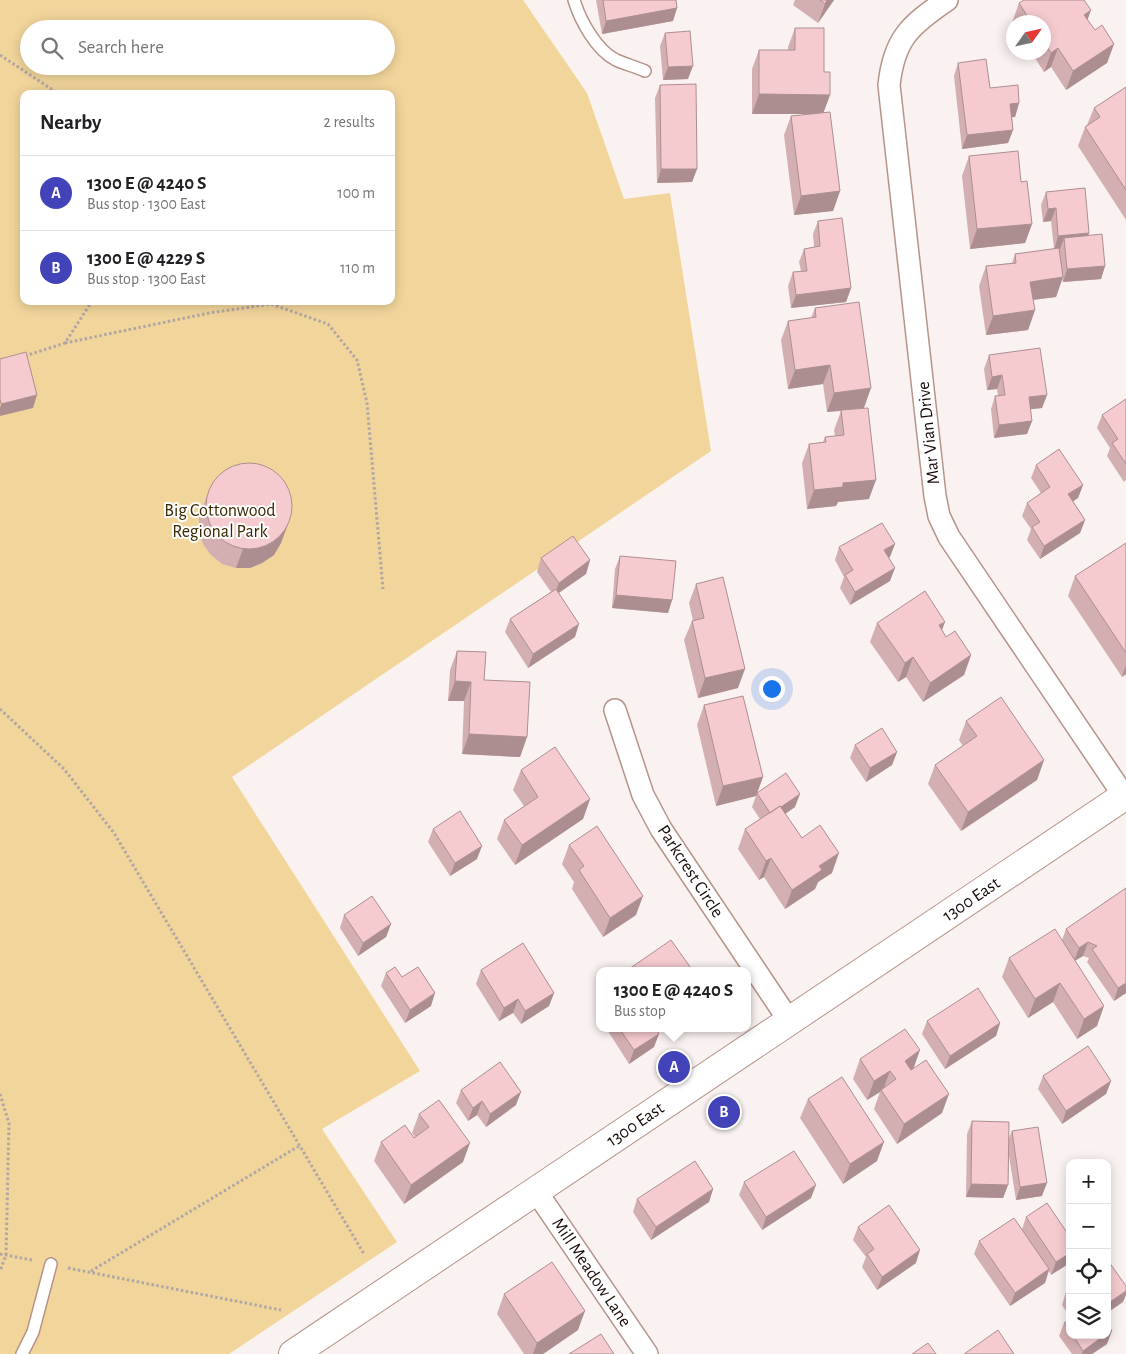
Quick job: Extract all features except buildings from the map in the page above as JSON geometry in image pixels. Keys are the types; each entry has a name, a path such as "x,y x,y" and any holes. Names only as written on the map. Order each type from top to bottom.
{"main road":[{"name":"1300 East","path":"293,1354 790,1022 1125,795"}],"street":[{"name":"Mar Vian Drive","path":"947,0 915,22 901,41 891,62 889,85 935,496 940,516 949,537 1125,795"},
{"name":"Parkcrest Circle","path":"615,710 643,795 661,828 790,1022"},
{"name":"Mill Meadow Lane","path":"536,1191 647,1354"}],"lane":[{"path":"574,0 578,13 589,34 614,59 645,71"},
{"path":"22,1354 33,1332 51,1264"}],"path":[{"path":"0,55 20,68"},
{"path":"30,75 53,90"},
{"path":"65,343 89,305"},
{"path":"19,358 65,343 209,313 264,305"},
{"path":"274,305 328,324 357,360 367,403 383,589"},
{"path":"0,709 64,769 114,833 364,1254"},
{"path":"0,1094 9,1123 6,1255 0,1271"},
{"path":"90,1272 299,1146"},
{"path":"0,1254 280,1310"}],"green space":[{"name":"Big Cottonwood Regional Park","path":"0,0 523,0 587,93 624,199 670,193 711,451 232,777 420,1071 322,1129 397,1242 229,1354 0,1354"}],"place":[{"name":"1300 E @ 4240 S","path":"674,1067"},
{"name":"1300 E @ 4229 S","path":"724,1112"}]}
